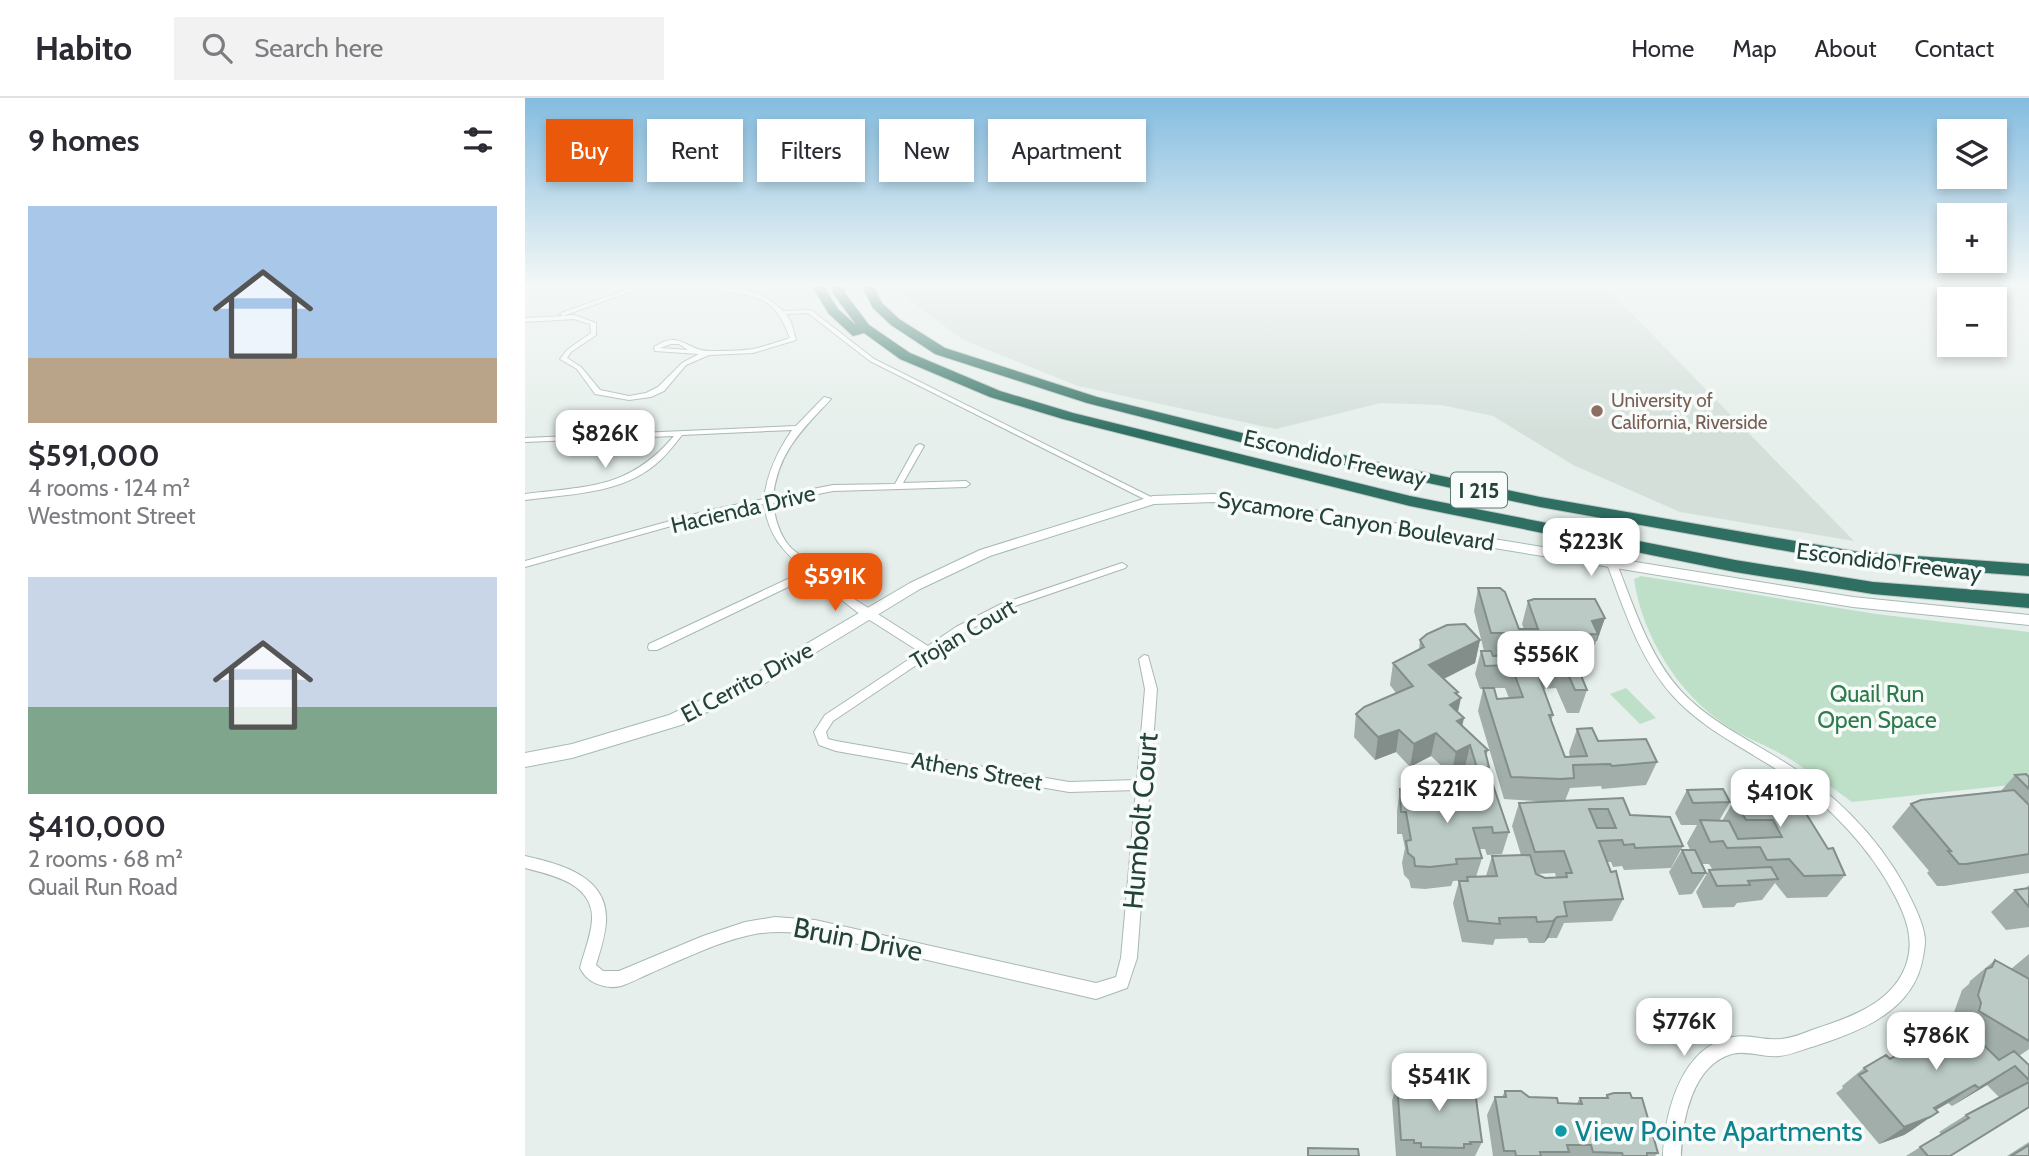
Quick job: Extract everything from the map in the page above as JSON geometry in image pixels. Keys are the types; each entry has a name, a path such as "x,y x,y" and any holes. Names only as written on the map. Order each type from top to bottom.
{"highway":[{"path":"860,334 905,356"},
{"name":"Escondido Freeway","path":"874,334 905,356 995,394 1068,416 1410,500 1735,566 1873,588 2029,601"},
{"name":"Escondido Freeway","path":"914,334 940,351 1000,373 1105,403 1272,445 1540,502 1859,558 2029,570"},
{"path":"921,334 940,351"}],"street":[{"path":"593,334 569,351 563,359 579,368 598,392 613,397 648,395 661,389 684,365 708,353"},
{"path":"694,352 689,345 679,342 668,342 656,348 657,350 708,353 753,351 794,338 793,334"},
{"name":"Sycamore Canyon Boulevard","path":"836,334 869,358 1153,500 1215,498 1853,602 2029,620"},
{"path":"827,399 796,428 775,466 767,501 779,541 811,572 867,615 929,652"},
{"path":"525,440 796,428"},
{"path":"525,497 602,485 636,474 652,463 681,432"},
{"path":"898,485 920,446"},
{"name":"Hacienda Drive","path":"525,564 713,512 833,488 966,484"},
{"name":"El Cerrito Drive","path":"525,761 572,751 675,720 756,681 915,586 985,554 1153,500"},
{"path":"1612,564 1660,675 1688,706 1726,735 1802,780 1839,813 1891,873 1905,899 1918,940 1911,973 1890,1004 1851,1028 1779,1048 1731,1045 1704,1063 1685,1088 1675,1113 1672,1156"},
{"name":"Trojan Court","path":"820,732 829,718 960,630 1005,606 1122,566"},
{"path":"653,646 811,572"},
{"name":"Humbolt Court","path":"1122,983 1129,958 1151,689 1144,659"},
{"name":"Athens Street","path":"820,732 823,743 836,746 1069,787 1142,785"},
{"name":"Bruin Drive","path":"525,862 561,871 576,878 591,892 599,915 588,968 600,978 619,979 634,974 703,943 745,929 800,924 1096,991 1122,983"}],"shaded area":[{"name":"University of California, Riverside","path":"955,334 1652,334 1854,541 1680,512 1573,465 1493,416 1441,405 1381,403 1276,429 1078,386 963,340"}],"green space":[{"name":"Quail Run Open Space","path":"1641,576 1876,614 2029,632 2029,794 2011,785 1852,802 1785,756 1727,726 1693,698 1665,662 1645,622 1634,579"},
{"path":"1626,688 1656,718 1640,724 1610,694"}],"building":[{"path":"1478,588 1500,588 1505,592 1519,629 1538,629 1528,601 1595,599 1605,618 1592,621 1598,634 1549,635 1557,652 1571,651 1587,690 1575,690 1564,665 1535,666 1553,715 1549,715 1565,757 1587,756 1577,729 1592,728 1598,741 1646,739 1657,762 1612,766 1573,765 1574,778 1511,777 1483,688 1494,688 1497,699 1523,697 1511,665 1485,666 1481,651 1491,651 1493,656 1520,655 1512,633 1491,633"},
{"path":"1465,624 1480,640 1429,665 1458,692 1455,693 1461,698 1450,705 1464,718 1457,721 1488,750 1485,751 1489,767 1477,768 1470,745 1456,752 1436,733 1414,744 1399,730 1378,737 1356,714 1364,707 1413,686 1393,663 1424,647 1420,640 1427,634 1447,625"},
{"path":"2026,774 2029,777 2029,789 2015,775"},
{"path":"1784,777 1802,799 1797,799 1828,849 1833,848 1845,875 1804,876 1789,859 1767,860 1760,847 1727,848 1723,841 1710,842 1700,820 1729,821 1738,839 1782,837 1773,820 1746,820 1734,800 1755,800 1747,778"},
{"path":"1493,785 1509,832 1493,833 1492,827 1473,828 1482,858 1456,859 1457,864 1415,866 1414,858 1408,853 1406,841 1411,840 1406,812 1401,812 1400,789 1439,787 1443,795 1465,794 1468,808 1487,807 1481,786"},
{"path":"1723,789 1730,802 1693,803 1687,790"},
{"path":"2014,790 2029,805 2029,854 1966,864 1959,864 1911,804 1921,800"},
{"path":"1623,798 1630,815 1670,817 1683,846 1635,848 1634,844 1624,845 1622,840 1599,841 1611,872 1616,871 1623,899 1564,902 1567,916 1557,917 1553,921 1537,922 1536,917 1499,918 1500,924 1468,921 1459,881 1468,881 1467,877 1497,876 1492,856 1530,855 1536,874 1545,878 1567,877 1566,873 1572,873 1564,851 1535,852 1519,803","holes":["1589,809 1608,809 1616,828 1597,828"]},
{"path":"1682,850 1695,850 1706,873 1692,873"},
{"path":"1771,867 1778,879 1748,881 1750,885 1717,886 1709,870"},
{"path":"2029,888 2029,907 2015,890"},
{"path":"1995,960 2029,979 2029,1041 1979,1011 1981,1003 1978,995 1986,969 1992,967"},
{"path":"1958,1020 1999,1060 2014,1051 2029,1065 2029,1080 2015,1066 1979,1088 1975,1085 1934,1108 1938,1112 1930,1117 1904,1127 1859,1075 1867,1071 1864,1068 1886,1055 1890,1059 1930,1037 1926,1033"},
{"path":"1414,1078 1455,1079 1462,1084 1474,1084 1482,1142 1464,1144 1464,1148 1421,1147 1421,1143 1414,1143 1414,1140 1401,1140 1397,1083 1409,1083"},
{"path":"2029,1082 2029,1107 1950,1156 1928,1156 1920,1147 1969,1118 1966,1115"},
{"path":"1505,1091 1521,1091 1529,1097 1557,1098 1558,1103 1582,1104 1580,1098 1608,1098 1607,1095 1614,1093 1630,1093 1632,1098 1642,1098 1658,1153 1623,1156 1622,1153 1593,1152 1591,1145 1567,1145 1569,1152 1540,1152 1541,1156 1516,1156 1515,1151 1504,1151 1495,1097 1506,1097"},
{"path":"2029,1145 2029,1156 2011,1156"},
{"path":"1308,1148 1358,1149 1359,1156 1308,1156"}],"place":[{"name":"University of California, Riverside","path":"1597,411"},
{"name":"View Pointe Apartments","path":"1561,1131"}]}
